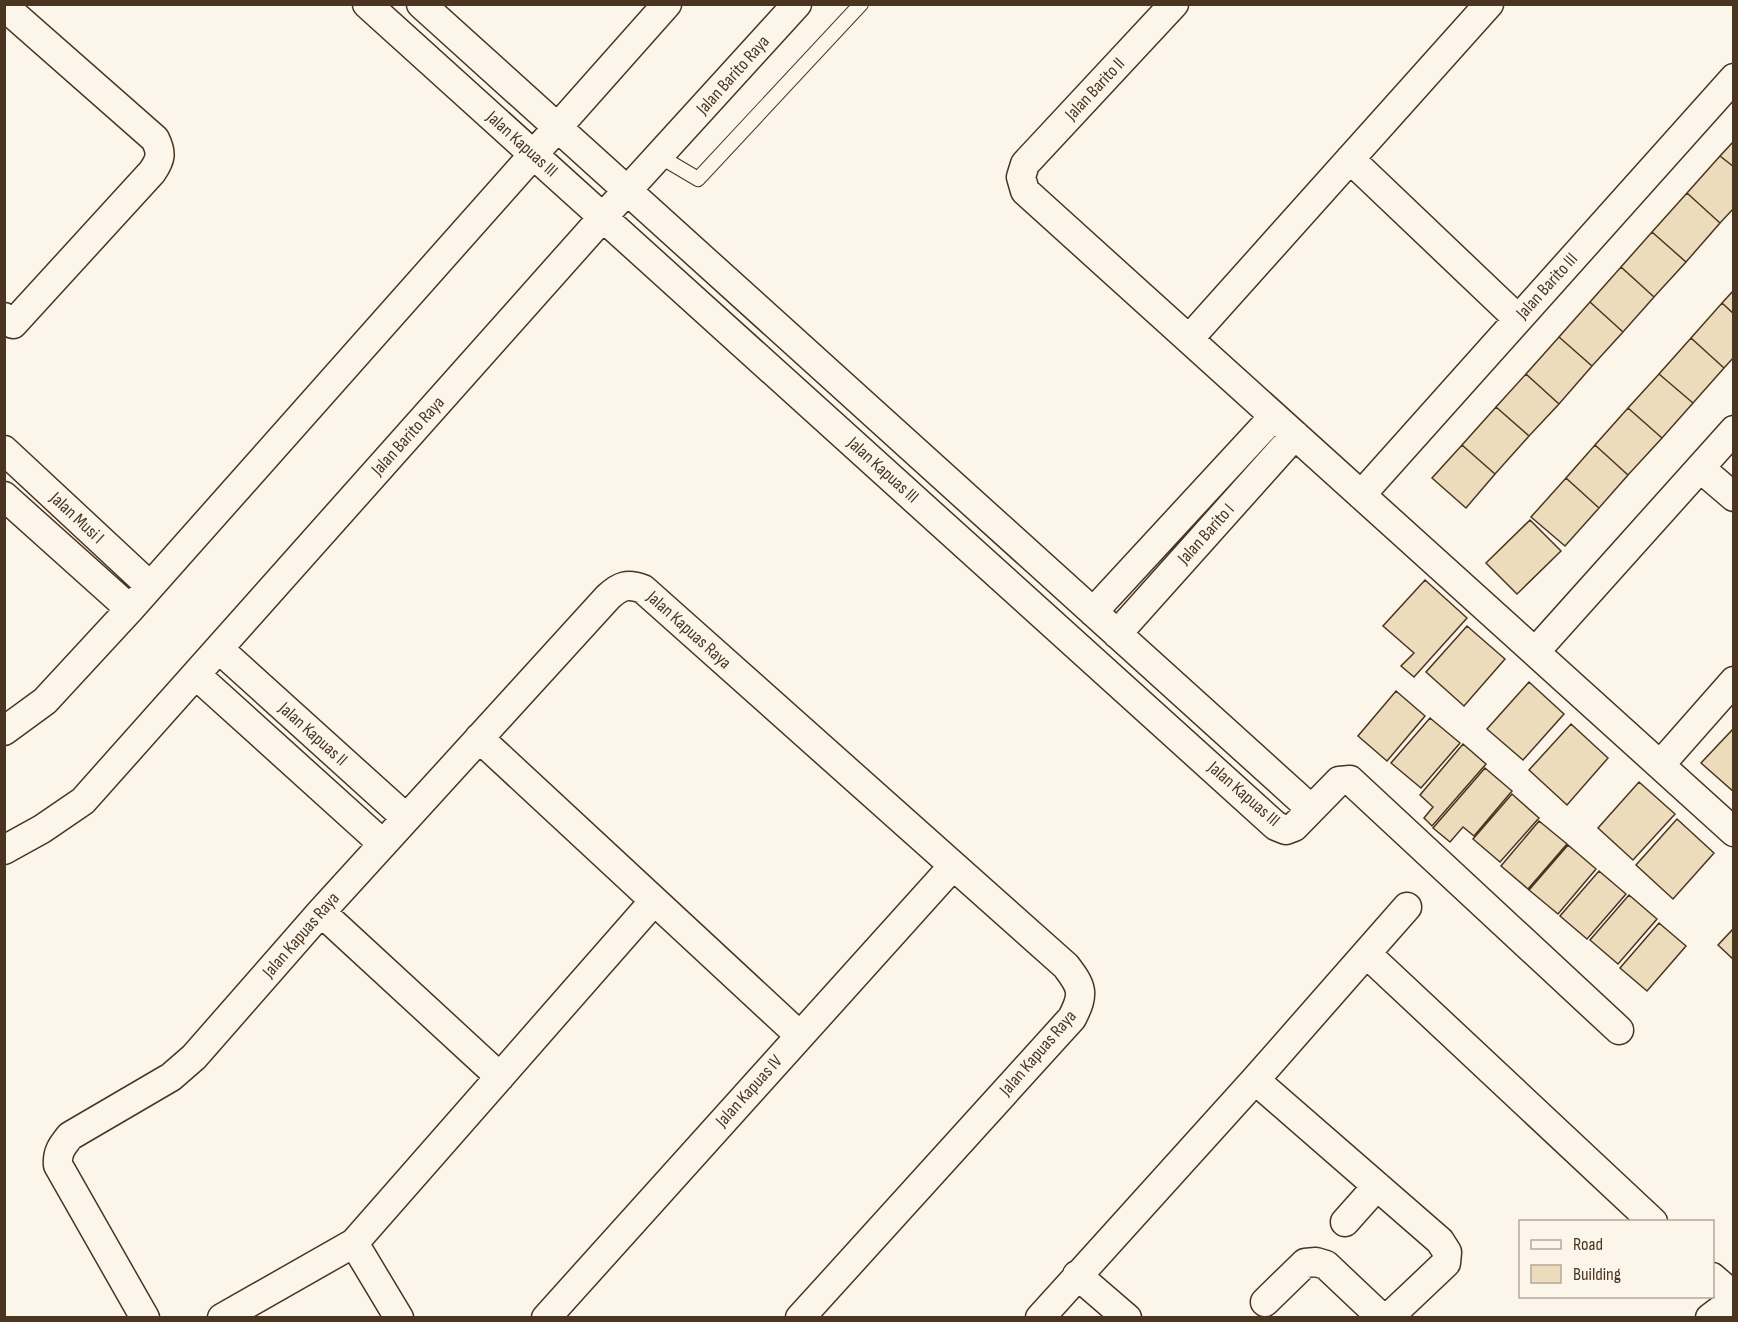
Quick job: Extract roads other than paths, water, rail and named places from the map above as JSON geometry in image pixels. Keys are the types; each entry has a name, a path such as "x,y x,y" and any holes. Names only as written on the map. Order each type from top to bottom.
{"street":[{"name":"Jalan Kapuas III","path":"367,4 1276,826 1286,830 1293,827 1311,809 421,4"},
{"path":"4,731 45,701 150,586 532,153 667,4"},
{"name":"Jalan Barito Raya","path":"4,850 42,829 83,801 627,190 797,4"},
{"name":"Jalan Barito II","path":"1174,4 1025,164 1021,177 1025,191 1189,339"},
{"path":"1489,4 1189,339 1734,832"},
{"path":"4,6 155,139 161,150 160,160 152,172 7,325"},
{"name":"Jalan Barito III","path":"1361,495 1734,78"},
{"path":"1350,159 1518,319"},
{"name":"Jalan Barito I","path":"1093,612 1274,416"},
{"path":"1535,652 1734,430"},
{"name":"Jalan Barito I","path":"1117,634 1295,435"},
{"name":"Jalan Musi I","path":"4,450 150,586"},
{"path":"1700,468 1734,497"},
{"name":"Jalan Musi I","path":"4,496 129,609"},
{"name":"Jalan Kapuas Raya","path":"145,1317 58,1165 58,1155 70,1136 171,1077 194,1057 321,912 608,597 618,588 630,584 643,589 1066,966 1080,984 1081,1001 1072,1018 800,1317"},
{"name":"Jalan Kapuas II","path":"219,649 406,818"},
{"name":"Jalan Kapuas II","path":"196,675 383,844"},
{"path":"1660,765 1734,681"},
{"path":"479,738 799,1035"},
{"path":"1311,809 1339,781 1350,780 1619,1030"},
{"name":"Jalan Kapuas IV","path":"546,1317 953,866"},
{"path":"222,1317 354,1243 654,901"},
{"path":"1040,1317 1368,955 1407,907"},
{"path":"321,912 500,1077"},
{"path":"1368,955 1652,1220"},
{"path":"1255,1080 1440,1241 1447,1252 1446,1263 1388,1317"},
{"path":"1345,1222 1377,1186"},
{"path":"354,1243 399,1317"},
{"path":"1266,1302 1305,1263 1317,1262 1326,1265 1382,1317"},
{"path":"1077,1275 1127,1317"},
{"path":"1710,1317 1734,1298 1714,1278"}],"lane":[{"path":"659,156 698,179 861,4"}]}
